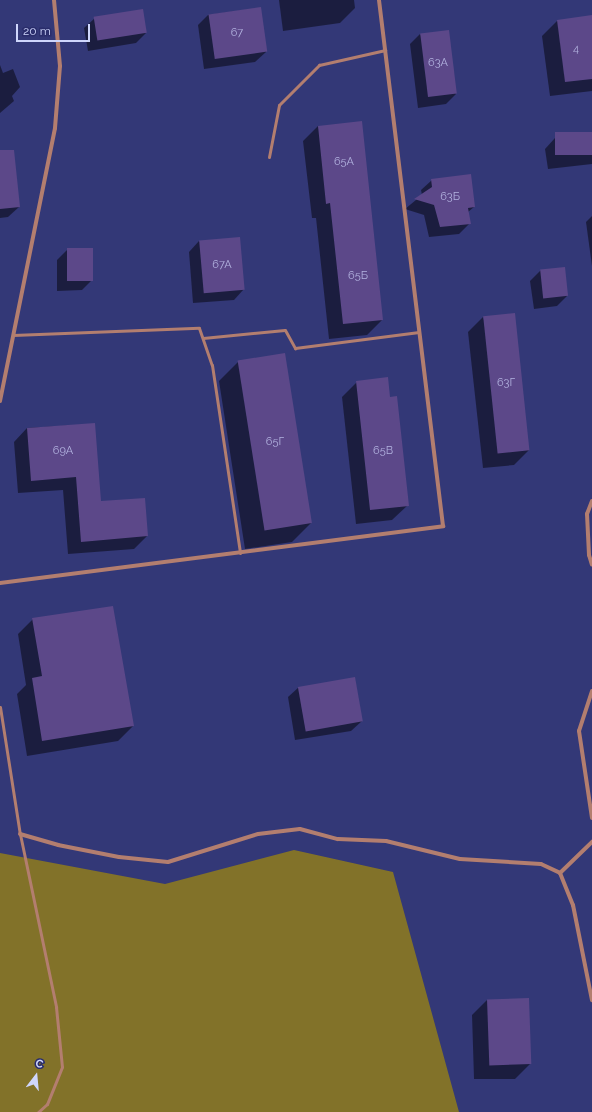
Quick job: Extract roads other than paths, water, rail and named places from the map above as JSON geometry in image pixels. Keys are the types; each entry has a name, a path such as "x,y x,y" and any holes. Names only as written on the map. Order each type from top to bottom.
{"street":[{"path":"0,401 55,128 60,66 54,0"},
{"path":"0,583 443,526 379,0"},
{"path":"592,501 587,514 589,555 592,565"},
{"path":"592,691 579,731 592,818"},
{"path":"20,834 81,849 168,862 258,834 300,829 338,839 386,841 460,859 540,864 560,874 573,905 592,1000"},
{"path":"560,874 592,842"}],"lane":[{"path":"269,157 279,105 319,65 385,50"},
{"path":"13,335 199,328 212,365 240,553"},
{"path":"203,338 285,330 295,348 419,332"},
{"path":"0,707 20,834 56,1007 62,1067 47,1104 38,1112"}]}
